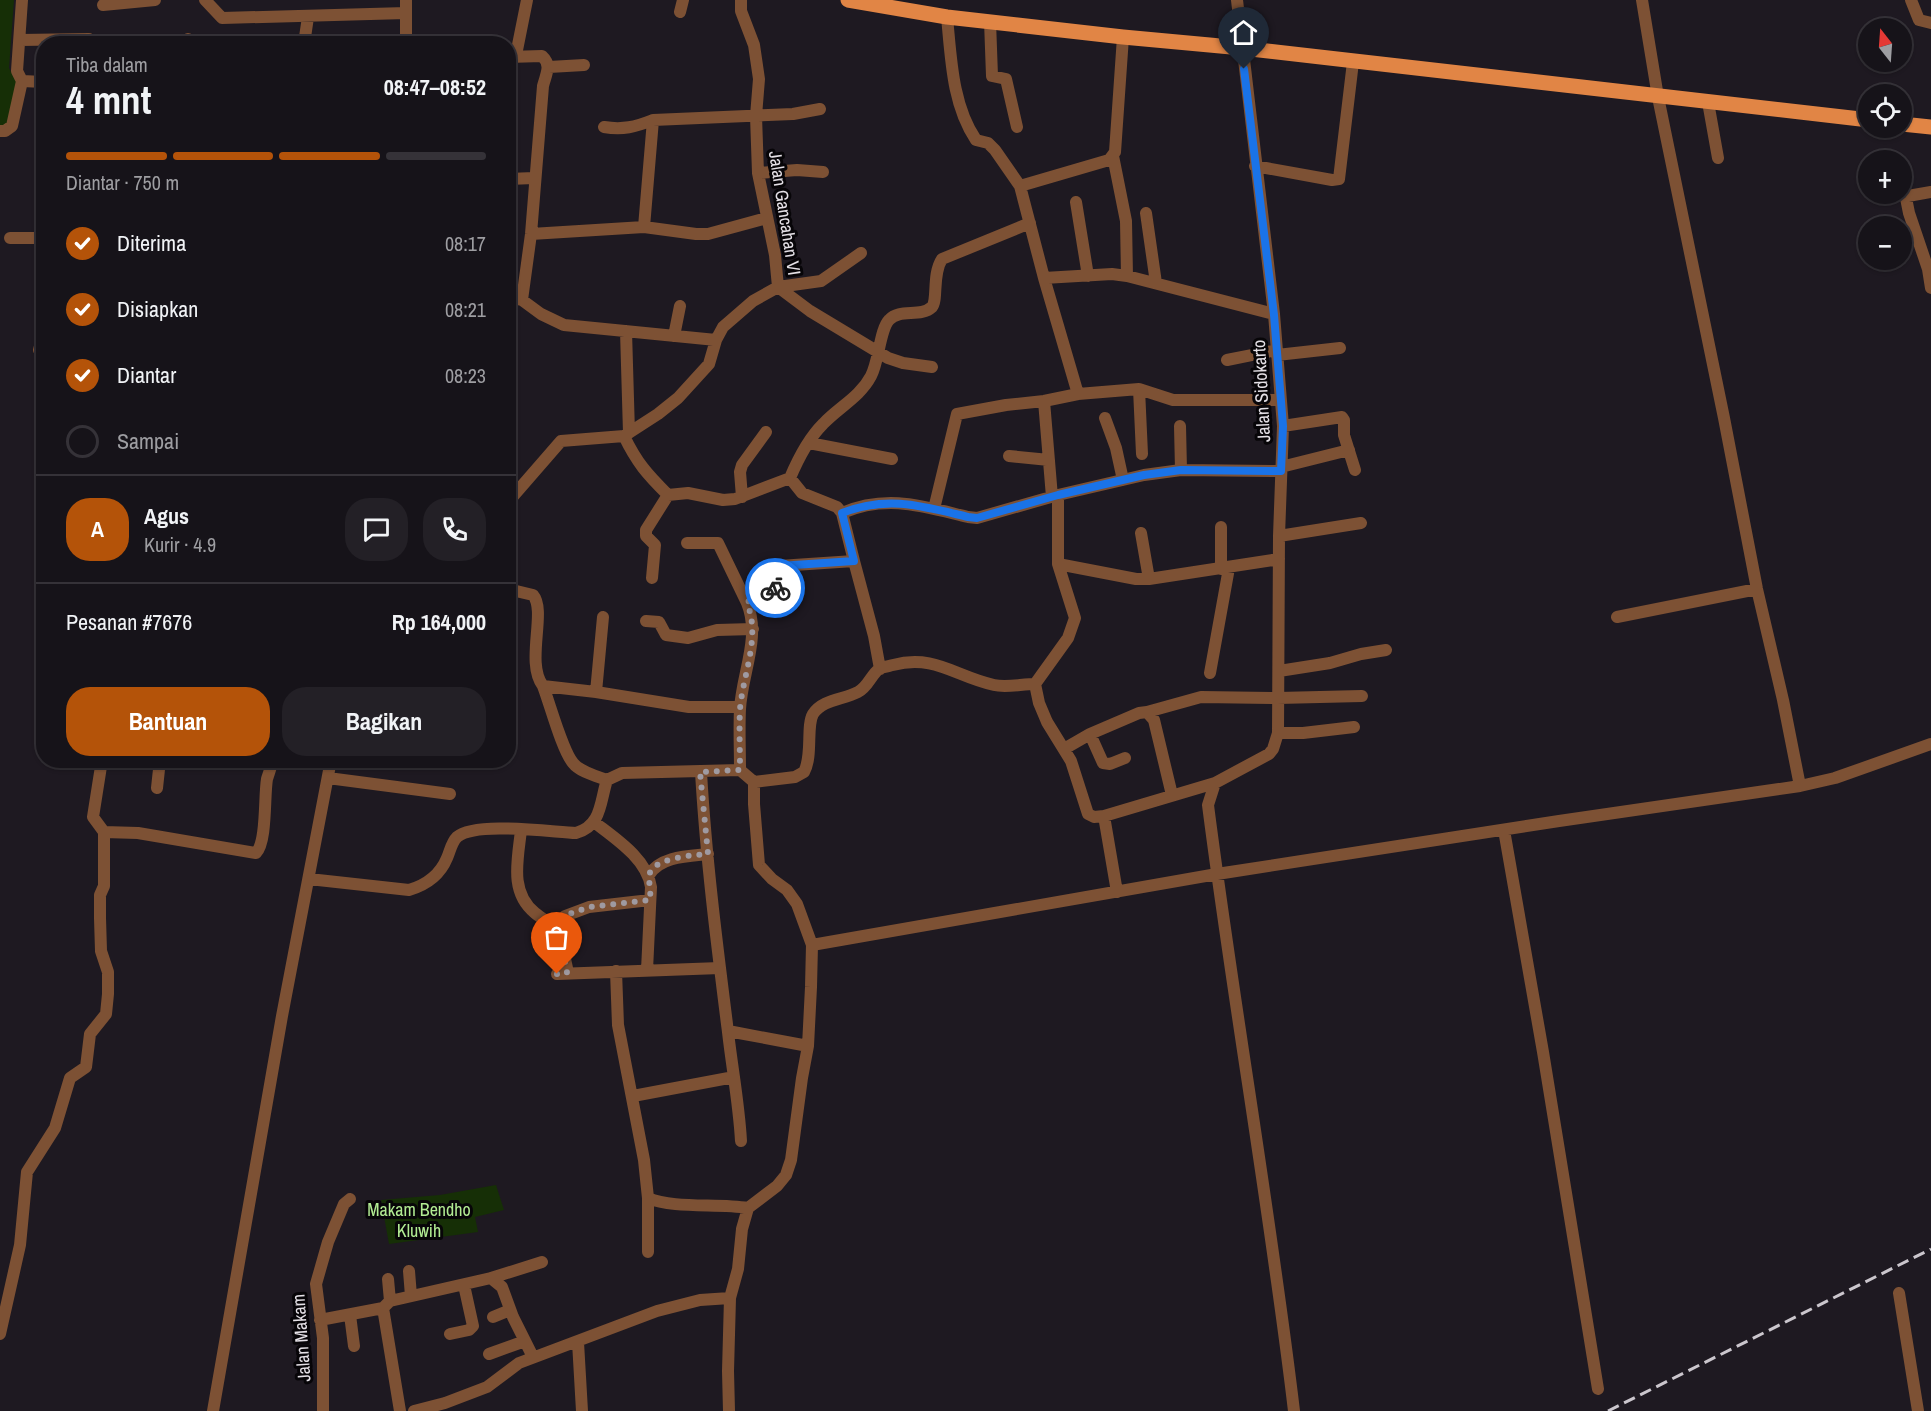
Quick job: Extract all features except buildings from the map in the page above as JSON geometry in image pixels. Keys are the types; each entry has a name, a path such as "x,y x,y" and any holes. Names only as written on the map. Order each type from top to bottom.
{"main road":[{"path":"848,0 884,3 947,17 1242,48 1858,119"},
{"path":"1912,125 1931,127"}],"street":[{"path":"0,130 5,131 12,126 22,81 17,71 22,0"},
{"path":"103,4 155,0"},
{"path":"206,0 222,18 308,17 406,6 406,36"},
{"path":"516,41 527,0"},
{"name":"Jalan Gancahan VI","path":"516,493 561,441 626,434 658,414 698,378 712,357 716,340 723,327 753,301 778,287 775,255 758,173 756,116 759,79 754,45 741,11 741,0"},
{"name":"Jalan Sidokarto","path":"1237,0 1274,315 1283,426 1279,536 1278,733"},
{"path":"1641,0 1658,97 1757,589 1800,786"},
{"path":"1911,0 1919,20 1931,23"},
{"path":"305,36 308,17"},
{"path":"947,17 954,84 972,134 976,140 988,143 995,150 1020,186 1078,394"},
{"path":"990,21 992,76 1006,79 1017,127"},
{"path":"1020,186 1109,160 1113,156 1123,37"},
{"path":"20,40 36,40"},
{"path":"516,56 542,56 547,60 549,67 543,86 531,234 522,300"},
{"path":"1256,166 1332,180 1339,178 1353,62"},
{"path":"549,67 584,65"},
{"path":"22,81 36,82"},
{"path":"1708,102 1718,158"},
{"path":"604,127 621,130 653,120 793,114 820,109"},
{"path":"644,227 653,120"},
{"path":"1113,156 1126,221 1127,276"},
{"path":"758,173 796,170 822,172"},
{"path":"516,179 534,178"},
{"path":"1931,192 1906,198 1928,269 1931,288"},
{"path":"1077,202 1088,276"},
{"path":"1146,213 1156,283"},
{"path":"531,234 644,227 708,234 766,218"},
{"path":"626,331 626,434 632,454 645,472 669,495 688,493 723,500 742,497 790,478 809,442 822,424 856,397 871,376 880,351 883,331 891,318 899,314 922,312 930,309 934,304 936,268 942,259 1030,224"},
{"path":"10,238 36,238"},
{"path":"778,287 821,281 861,253"},
{"path":"1044,278 1112,274 1127,276 1274,315"},
{"path":"778,287 810,311 880,351 888,358 903,363 933,367"},
{"path":"516,299 564,325 716,340"},
{"path":"674,336 680,306"},
{"path":"1227,360 1340,348"},
{"path":"1139,389 1143,454"},
{"path":"934,509 957,414 1005,405 1044,402 1078,394 1139,389 1173,400 1280,400"},
{"path":"1044,402 1055,496 1058,564 1075,618 1068,638 1035,684 1039,703 1047,722 1071,761 1088,814 1094,817 1104,816 1215,783 1269,754 1278,733 1303,733 1354,726"},
{"path":"1283,426 1342,417 1344,435 1355,470"},
{"path":"1105,418 1116,448 1123,480"},
{"path":"1180,426 1181,470"},
{"path":"742,497 742,465 766,432"},
{"path":"809,442 892,459"},
{"path":"842,513 861,505 901,502 977,518 1123,480 1181,470 1281,469 1349,450"},
{"path":"1009,456 1049,460"},
{"path":"790,478 802,493 837,507 842,513 874,636 880,669"},
{"path":"652,578 655,545 646,536 646,530 669,495"},
{"path":"1279,536 1361,523"},
{"path":"1210,674 1225,569 1221,527"},
{"path":"1141,533 1149,579"},
{"path":"687,543 718,543 752,614 753,629 740,707 740,770"},
{"path":"1058,564 1136,579 1149,579 1280,560"},
{"path":"747,603 753,596 775,588 774,572 779,566 854,561"},
{"path":"1617,617 1757,589"},
{"path":"516,591 532,595 537,602 535,643 537,674 573,763 585,772 607,780 622,773 740,770 754,782 795,777 804,772 810,747 812,716 818,708 859,692 880,669 902,663 926,662 945,666 975,680 996,686 1035,684"},
{"path":"596,692 603,617"},
{"path":"646,621 659,622 666,635 688,638 717,630 753,629"},
{"path":"1279,671 1343,661 1361,654 1386,650"},
{"path":"543,686 689,707 740,707"},
{"path":"1064,749 1090,734 1139,713 1201,697 1362,696"},
{"path":"1147,712 1154,720 1172,795"},
{"path":"1090,734 1103,763 1110,764 1125,758"},
{"path":"812,945 1217,874 1800,786 1835,778 1931,744"},
{"path":"0,1334 20,1245 27,1172 55,1128 70,1078 86,1067 90,1034 106,1014 108,972 102,951 100,897 104,886 104,832 93,817 101,768"},
{"path":"157,788 159,768"},
{"path":"104,832 138,833 256,853 262,840 267,779 270,768"},
{"path":"213,1411 279,1036 330,768"},
{"path":"700,772 720,968 740,1114 741,1141"},
{"path":"328,778 450,794"},
{"path":"309,879 409,890 420,887 432,880 442,868 454,841 465,832 484,828 576,833 586,831 600,811 607,780"},
{"path":"729,1411 730,1298 738,1269 742,1228 748,1208 777,1186 786,1175 791,1160 808,1046 812,945 797,904 787,890 759,865 754,782"},
{"path":"1215,783 1208,806 1284,1321 1294,1411"},
{"path":"1104,816 1117,892"},
{"path":"594,822 619,842 649,875 647,970"},
{"path":"521,830 516,871 519,890 534,912 562,933"},
{"path":"1504,830 1598,1389"},
{"path":"649,875 657,865 681,857 708,854"},
{"path":"650,900 589,907 569,913 562,919 562,974 720,968"},
{"path":"616,971 618,1025 644,1160 648,1198 648,1252"},
{"path":"728,1031 808,1046"},
{"path":"633,1096 734,1077"},
{"path":"648,1198 668,1203 721,1204 748,1208"},
{"name":"Jalan Makam","path":"322,1411 323,1338 316,1284 328,1242 344,1204 350,1199"},
{"path":"320,1320 350,1315 411,1296 491,1278 542,1262"},
{"path":"409,1271 411,1296"},
{"path":"491,1278 501,1287 533,1356"},
{"path":"388,1279 387,1305 400,1411"},
{"path":"450,1334 472,1327 464,1285"},
{"path":"1899,1293 1918,1411"},
{"path":"414,1411 487,1388 513,1365 669,1306 700,1300 730,1298"},
{"path":"493,1317 510,1310"},
{"path":"350,1315 354,1346"},
{"path":"489,1354 525,1341"},
{"path":"578,1342 582,1411"}],"green space":[{"path":"0,0 14,0 9,68 19,87 13,128 0,126"},
{"name":"Makam Bendho Kluwih","path":"496,1185 504,1210 475,1217 478,1232 389,1244 381,1200 440,1195"}],"railway":[{"path":"1608,1411 1931,1249"}],"way so far":[{"path":"557,974 567,973 562,933 564,916 589,907 650,900 649,875 653,868 681,857 708,854 700,772 740,770 740,707 753,629 752,614 747,603 753,596 775,588"}],"route":[{"path":"775,588 774,572 779,566 854,561 842,513 861,505 901,502 977,518 1058,495 1144,475 1181,470 1281,471 1283,426 1274,315 1244,69"}]}
